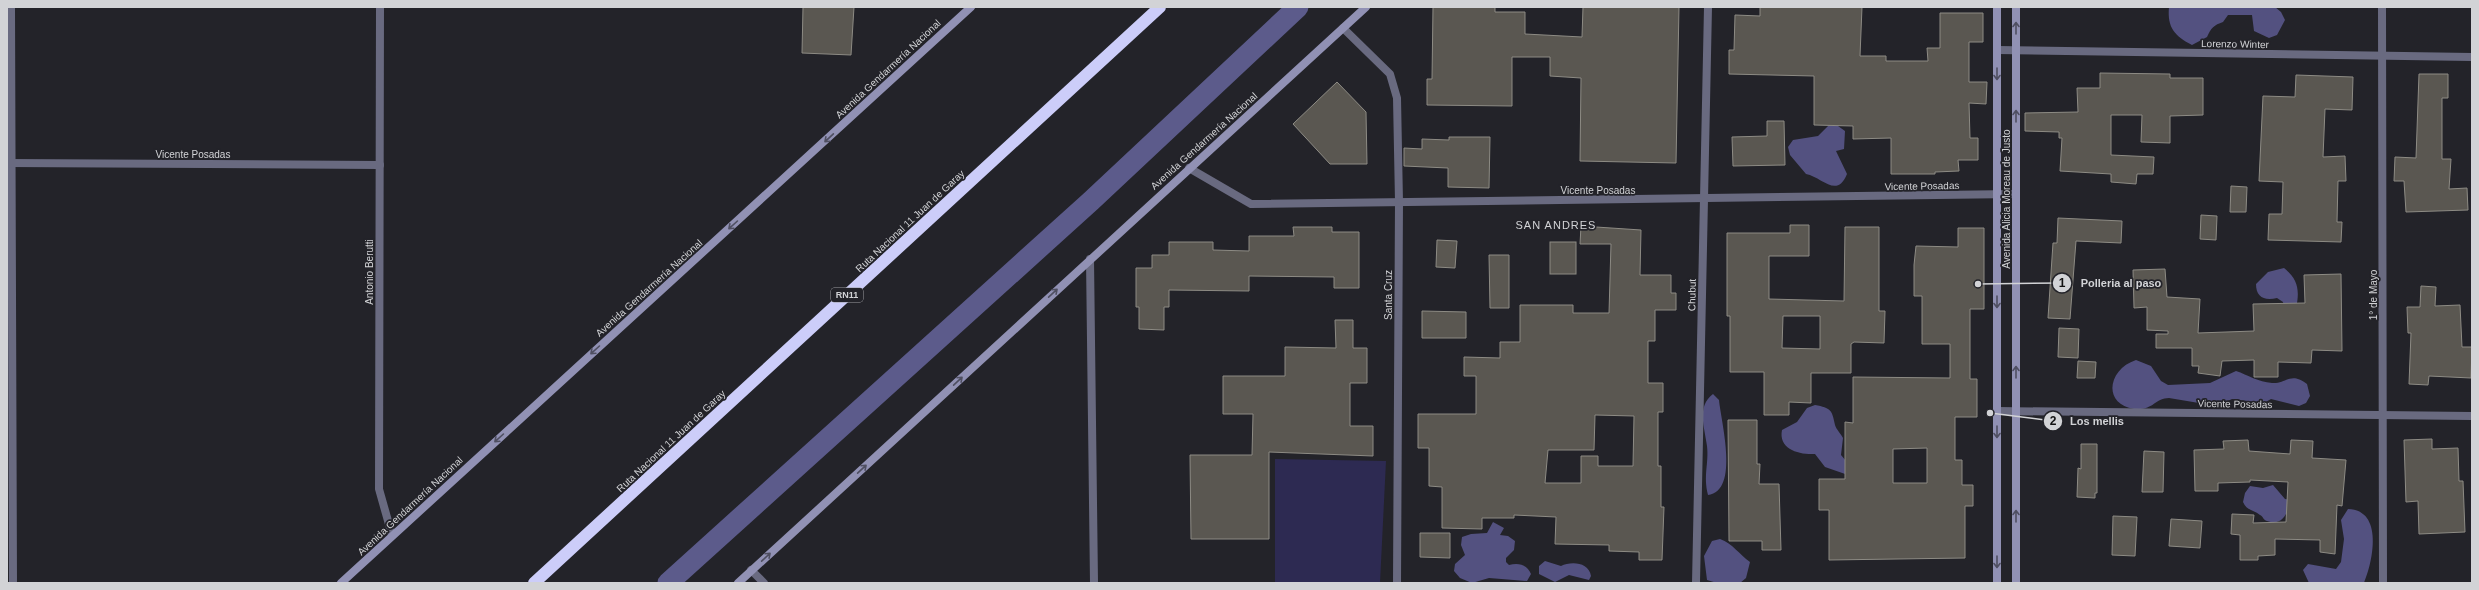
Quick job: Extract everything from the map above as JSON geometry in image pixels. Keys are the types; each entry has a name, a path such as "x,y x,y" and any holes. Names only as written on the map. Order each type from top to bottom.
{"highway":[{"name":"Ruta Nacional 11 Juan de Garay","path":"534,583 1160,7"}],"main road":[{"name":"Avenida Gendarmería Nacional","path":"341,583 971,7"},
{"name":"Avenida Gendarmería Nacional","path":"738,583 1366,7"},
{"name":"Avenida Alicia Moreau de Justo","path":"1997,7 1997,583"},
{"name":"Avenida Alicia Moreau de Justo","path":"2016,7 2016,583"}],"street":[{"path":"11,7 9,163 13,583"},
{"name":"Antonio Berutti","path":"380,7 379,489 392,535"},
{"name":"Chubut","path":"1696,583 1708,7"},
{"name":"1° de Mayo","path":"2382,7 2383,583"},
{"name":"Santa Cruz","path":"1343,28 1390,74 1397,98 1399,202 1396,583"},
{"name":"Lorenzo Winter","path":"1997,50 2016,49 2472,58"},
{"name":"Vicente Posadas","path":"9,163 380,165"},
{"name":"Vicente Posadas","path":"1189,168 1251,204 2016,194"},
{"path":"1090,259 1094,583"},
{"name":"Vicente Posadas","path":"1997,412 2472,416"},
{"path":"751,570 764,583"}],"shaded area":[{"path":"2169,7 2275,7 2281,12 2285,20 2277,35 2269,38 2254,31 2252,15 2228,15 2223,22 2213,27 2207,37 2192,45 2177,35 2173,30 2169,21"},
{"path":"1829,125 1838,126 1845,131 1844,149 1836,151 1847,174 1839,185 1834,186 1806,174 1790,155 1788,147 1793,140 1818,136"},
{"path":"2284,268 2289,272 2297,285 2298,296 2296,308 2284,310 2283,302 2277,298 2268,299 2259,295 2256,284 2268,272"},
{"path":"2136,360 2151,366 2161,381 2168,385 2210,383 2236,371 2258,380 2272,383 2296,378 2307,384 2310,396 2306,403 2299,406 2271,399 2264,403 2232,399 2217,406 2169,398 2160,400 2146,408 2134,409 2124,406 2117,400 2113,394 2112,386 2119,371 2127,364"},
{"path":"1713,394 1719,400 1725,439 1726,469 1724,482 1718,491 1708,495 1706,481 1707,446 1703,411 1708,399"},
{"path":"1815,405 1824,407 1832,413 1836,427 1843,438 1841,455 1846,461 1848,475 1825,467 1815,454 1796,452 1791,450 1783,442 1782,430 1797,422 1807,408"},
{"path":"1275,459 1386,461 1380,583 1275,582"},
{"path":"2273,485 2285,499 2291,500 2286,514 2277,522 2266,520 2258,513 2249,509 2243,502 2245,493 2250,486 2263,488"},
{"path":"2348,509 2359,512 2367,518 2371,527 2373,538 2372,551 2364,583 2309,583 2303,570 2308,564 2336,569 2341,562 2344,539 2341,520"},
{"path":"1493,522 1504,528 1500,535 1508,536 1515,541 1514,550 1506,558 1506,562 1509,565 1519,564 1525,566 1531,574 1527,581 1489,578 1472,583 1460,578 1454,571 1455,564 1465,555 1461,545 1462,537 1471,534 1487,533"},
{"path":"1720,539 1732,546 1750,562 1746,578 1740,583 1717,583 1707,580 1704,556 1712,541"},
{"path":"1545,561 1561,566 1570,563 1583,565 1590,571 1591,576 1589,580 1569,575 1555,582 1539,574 1539,566"}],"building":[{"path":"803,7 854,7 851,55 802,53"},
{"path":"1433,7 1495,7 1495,12 1525,12 1525,34 1582,37 1583,7 1679,7 1676,163 1580,161 1581,78 1550,76 1550,57 1512,57 1512,106 1427,105 1427,79 1432,79"},
{"path":"1760,7 1862,7 1860,56 1886,56 1886,61 1928,61 1927,48 1940,48 1940,13 1983,13 1983,42 1969,42 1969,82 1987,82 1986,104 1969,103 1970,138 1978,138 1978,160 1958,160 1959,171 1935,172 1935,174 1891,174 1891,138 1853,139 1853,126 1814,125 1814,76 1729,74 1729,50 1734,50 1735,15 1760,16"},
{"path":"2100,73 2170,74 2170,78 2203,78 2203,115 2170,116 2170,143 2141,142 2142,115 2111,115 2111,155 2154,157 2153,174 2137,174 2136,184 2111,182 2111,174 2060,171 2062,138 2059,138 2059,132 2025,131 2025,113 2078,112 2077,88 2100,88"},
{"path":"2419,74 2448,74 2448,98 2442,98 2442,159 2451,159 2449,189 2467,188 2468,210 2406,212 2404,181 2394,181 2395,157 2416,158"},
{"path":"2296,75 2353,77 2352,110 2325,109 2323,157 2345,156 2346,181 2338,181 2337,222 2342,222 2341,242 2268,240 2269,214 2282,214 2283,182 2259,181 2263,96 2295,97"},
{"path":"1337,82 1366,112 1367,164 1330,164 1293,124"},
{"path":"1767,121 1784,121 1785,165 1733,166 1732,137 1767,136"},
{"path":"1449,137 1490,137 1489,188 1448,187 1448,168 1404,166 1404,148 1422,149 1422,139 1449,140"},
{"path":"2231,186 2247,187 2246,212 2230,212"},
{"path":"2201,215 2217,216 2216,240 2200,239"},
{"path":"2058,218 2122,221 2121,243 2076,241 2070,319 2048,318 2053,243 2057,243"},
{"path":"1790,225 1809,225 1809,256 1769,256 1769,299 1844,301 1845,227 1879,227 1879,311 1885,311 1884,343 1854,342 1851,344 1851,373 1811,373 1811,403 1789,402 1789,415 1764,415 1764,372 1730,372 1730,316 1727,316 1727,233 1790,233","holes":["1783,316 1820,316 1820,349 1782,348"]},
{"path":"1581,226 1641,230 1640,275 1671,275 1671,293 1676,293 1676,310 1655,310 1655,341 1648,341 1648,383 1663,383 1663,412 1658,412 1658,466 1661,466 1661,507 1664,507 1662,560 1639,560 1639,552 1609,551 1609,545 1555,544 1556,517 1514,515 1514,518 1482,518 1482,529 1442,528 1442,487 1429,486 1429,448 1418,448 1418,414 1476,414 1476,376 1464,376 1464,357 1500,358 1500,342 1520,342 1520,305 1573,305 1573,313 1609,313 1611,244 1580,244","holes":["1595,415 1634,416 1633,466 1598,466 1598,456 1581,456 1581,483 1545,483 1548,450 1594,450"]},
{"path":"1293,227 1332,227 1332,232 1359,232 1359,288 1334,288 1334,277 1249,276 1249,291 1169,290 1169,307 1164,307 1164,330 1139,329 1139,307 1136,307 1136,268 1152,268 1152,255 1169,255 1169,242 1213,242 1213,250 1249,251 1249,236 1294,236"},
{"path":"1958,228 1984,228 1984,309 1970,309 1970,379 1977,379 1977,417 1955,417 1955,460 1962,460 1962,485 1973,485 1973,506 1965,506 1965,558 1829,560 1829,510 1819,510 1819,479 1845,479 1845,422 1853,423 1853,377 1950,378 1950,344 1922,344 1922,296 1914,296 1914,265 1916,246 1958,247","holes":["1927,448 1927,483 1893,483 1893,449"]},
{"path":"1437,240 1457,241 1455,268 1436,267"},
{"path":"1550,242 1576,242 1576,274 1550,274"},
{"path":"1489,255 1509,255 1509,308 1490,308"},
{"path":"2165,269 2167,297 2200,299 2198,333 2254,331 2253,304 2305,303 2304,275 2341,274 2342,351 2312,350 2311,363 2278,362 2278,377 2254,377 2254,360 2222,361 2220,376 2198,373 2199,366 2192,366 2192,348 2156,348 2156,334 2168,334 2168,331 2147,330 2147,307 2134,308 2133,270"},
{"path":"2421,286 2436,287 2435,306 2460,305 2462,347 2472,347 2471,378 2429,376 2428,385 2409,384 2411,333 2408,333 2407,307 2420,307"},
{"path":"1422,311 1466,312 1466,338 1422,338"},
{"path":"1335,320 1353,320 1353,348 1367,348 1367,383 1350,383 1350,426 1373,426 1373,456 1269,452 1269,539 1191,539 1190,455 1252,455 1253,414 1223,414 1223,376 1285,376 1285,347 1336,348"},
{"path":"2059,328 2079,329 2078,358 2058,357"},
{"path":"2078,361 2096,362 2095,378 2077,378"},
{"path":"1728,420 1757,420 1757,464 1760,464 1759,484 1779,484 1781,550 1762,550 1762,541 1729,541"},
{"path":"2432,439 2432,449 2458,448 2459,481 2463,481 2465,532 2419,534 2418,501 2406,502 2404,440"},
{"path":"2248,440 2249,451 2290,454 2291,440 2313,441 2312,458 2346,460 2342,506 2337,505 2335,554 2320,552 2320,540 2275,539 2275,555 2258,556 2258,560 2240,560 2240,535 2231,534 2232,514 2254,515 2253,523 2286,522 2288,482 2250,480 2250,482 2218,483 2218,491 2195,491 2194,450 2224,449 2223,441"},
{"path":"2081,444 2097,444 2097,493 2095,493 2095,498 2077,497 2078,468 2081,469"},
{"path":"2144,451 2164,452 2163,492 2142,492"},
{"path":"2113,516 2137,517 2135,556 2112,555"},
{"path":"2171,519 2202,521 2200,548 2169,546"},
{"path":"1420,533 1450,533 1450,558 1420,557"}],"waterway":[{"path":"668,583 1091,201 1298,7"}],"place":[{"name":"Polleria al paso","path":"1978,284"},
{"name":"Los mellis","path":"1990,413"}],"district":[{"name":"SAN ANDRES","path":"1556,225"}]}
